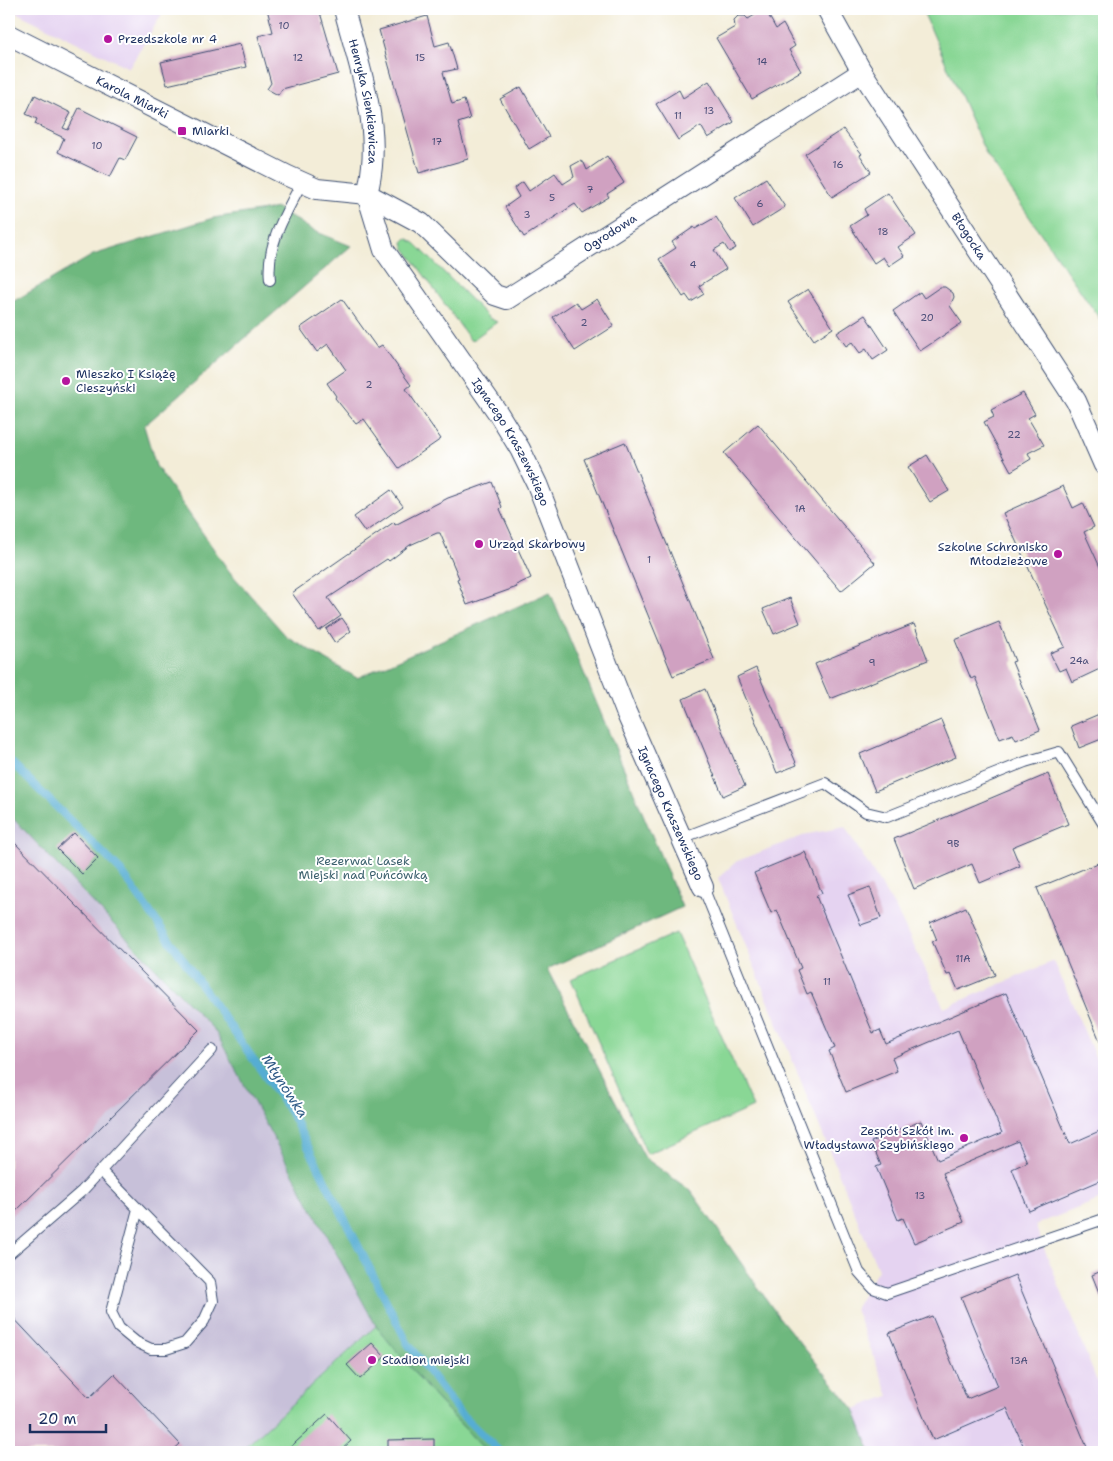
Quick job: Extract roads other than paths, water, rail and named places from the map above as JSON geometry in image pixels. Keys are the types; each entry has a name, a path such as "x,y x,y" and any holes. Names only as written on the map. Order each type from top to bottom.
{"street":[{"name":"Henryka Sienkiewicza","path":"344,9 371,113 374,151 372,174 367,194"},
{"name":"Błogocka","path":"827,9 862,72 1076,401 1104,465"},
{"name":"Karola Miarki","path":"9,35 317,189 367,194"},
{"name":"Ogrodowa","path":"367,194 421,223 495,295 507,299 862,72"},
{"name":"Ignacego Kraszewskiego","path":"367,194 384,250 498,413 524,458 575,577 626,712 703,887"}],"lane":[{"path":"270,280 268,268 271,247 302,182"},
{"path":"682,838 825,783 866,812 887,816 1025,762 1059,752 1104,825"},
{"name":"Ignacego Kraszewskiego","path":"703,887 859,1272 873,1288 887,1293 1104,1219"},
{"path":"9,1254 82,1191 212,1050"},
{"path":"101,1171 138,1208 210,1282 213,1302 204,1320 185,1343 166,1349 151,1350 136,1342 120,1328 111,1312 138,1208"}],"waterway":[{"name":"Młynówka","path":"9,760 121,871 291,1113 408,1344 459,1412 500,1452"}],"place":[{"name":"Przedszkole nr 4","path":"108,39"},
{"name":"Miarki","path":"182,131"},
{"name":"Mieszko I Książę Cieszyński","path":"66,381"},
{"name":"Urząd Skarbowy","path":"479,544"},
{"name":"Szkolne Schronisko Młodzieżowe","path":"1058,554"},
{"name":"Zespół Szkół im. Władysława Szybińskiego","path":"964,1138"},
{"name":"Stadion miejski","path":"372,1360"}],"park label":[{"name":"Rezerwat Lasek Miejski nad Puńcówką","path":"363,868"}]}
